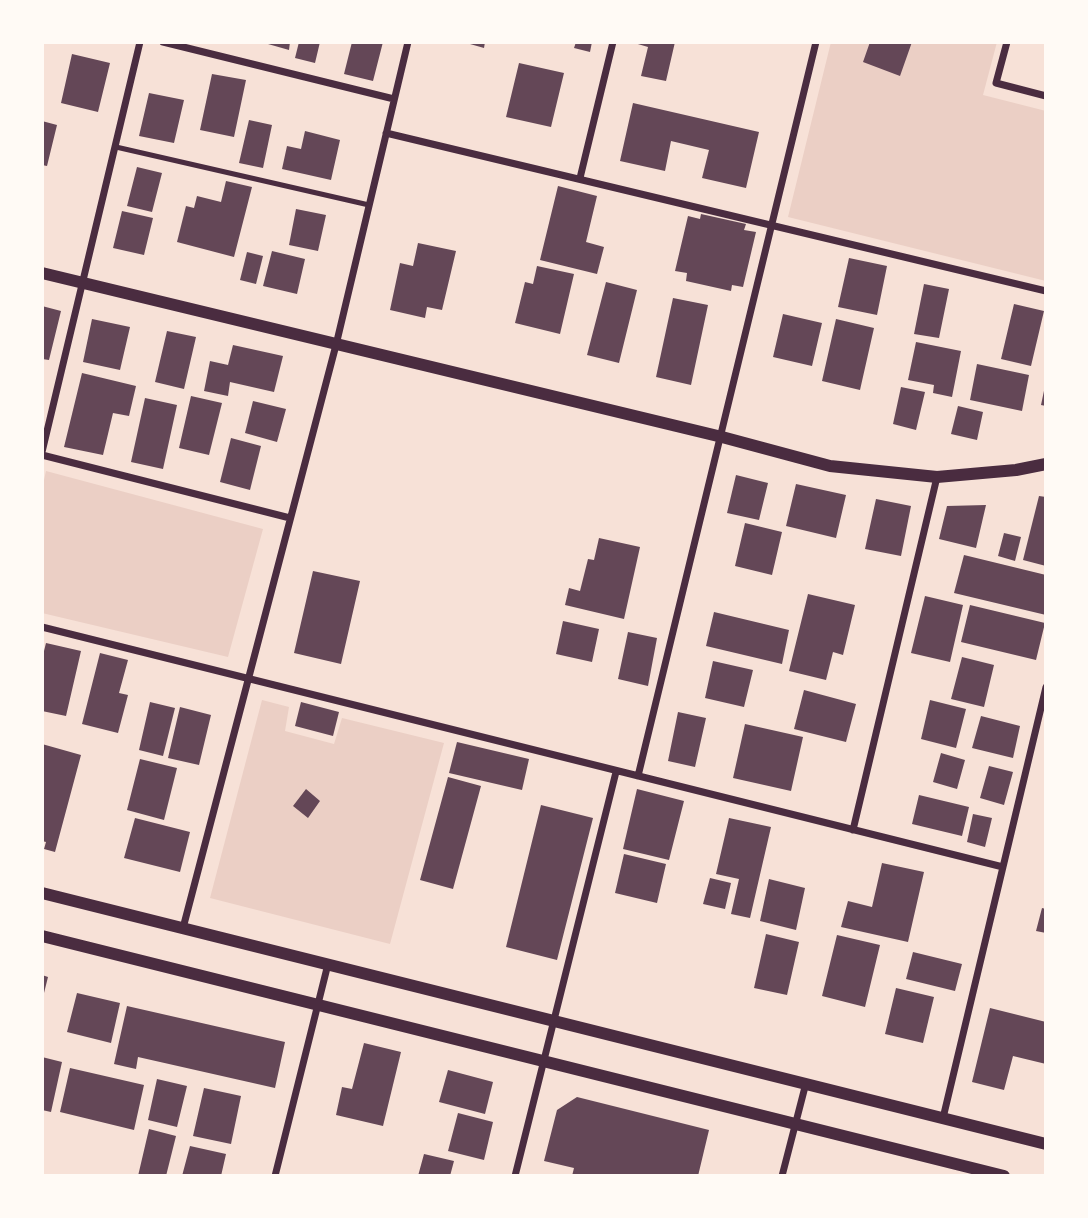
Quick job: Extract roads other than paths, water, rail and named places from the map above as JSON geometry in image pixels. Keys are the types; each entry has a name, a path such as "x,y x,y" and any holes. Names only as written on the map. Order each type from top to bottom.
{"street":[{"path":"140,42 42,453 290,518"},
{"path":"163,42 394,99"},
{"path":"183,928 336,345 408,42"},
{"path":"580,178 613,42"},
{"path":"638,776 816,42"},
{"path":"1007,42 996,83 1046,96"},
{"path":"386,132 1046,291"},
{"path":"42,272 722,437 830,466 937,477 1016,470 1046,464"},
{"path":"853,830 937,477"},
{"path":"42,627 1003,867"},
{"path":"943,1118 1046,687"},
{"path":"515,1176 616,772"},
{"path":"42,893 1046,1144"},
{"path":"42,936 1004,1176"},
{"path":"275,1176 328,964"},
{"path":"782,1176 806,1083"}],"lane":[{"path":"116,148 369,205"}]}
